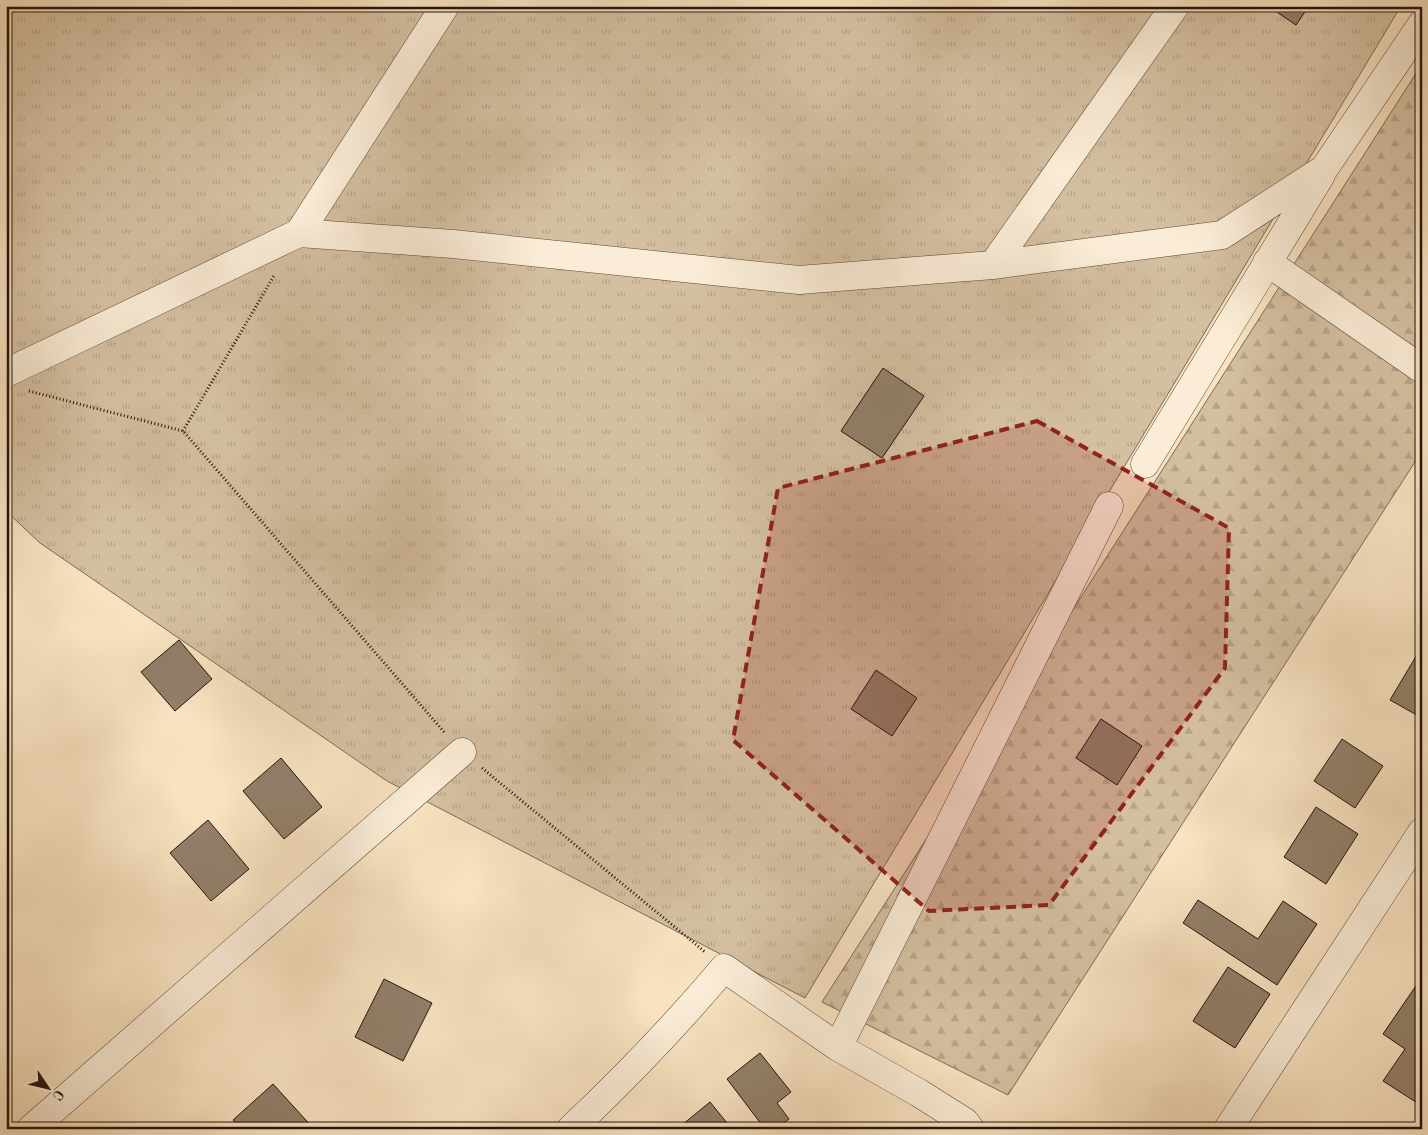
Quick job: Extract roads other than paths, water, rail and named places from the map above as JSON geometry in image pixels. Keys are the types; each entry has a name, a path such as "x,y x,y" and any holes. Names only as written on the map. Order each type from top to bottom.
{"street":[{"path":"16,382 299,233 445,6"},
{"path":"993,265 1175,6"},
{"path":"1145,464 1324,169 1422,24"},
{"path":"299,233 453,244 799,280 993,265 1222,235 1324,169"},
{"path":"1268,262 1422,369"},
{"path":"838,1047 1109,506"},
{"path":"31,1129 462,752"},
{"path":"1228,1129 1422,832"},
{"path":"571,1129 686,1014 724,968 838,1047 950,1112 965,1122 970,1129"}]}
